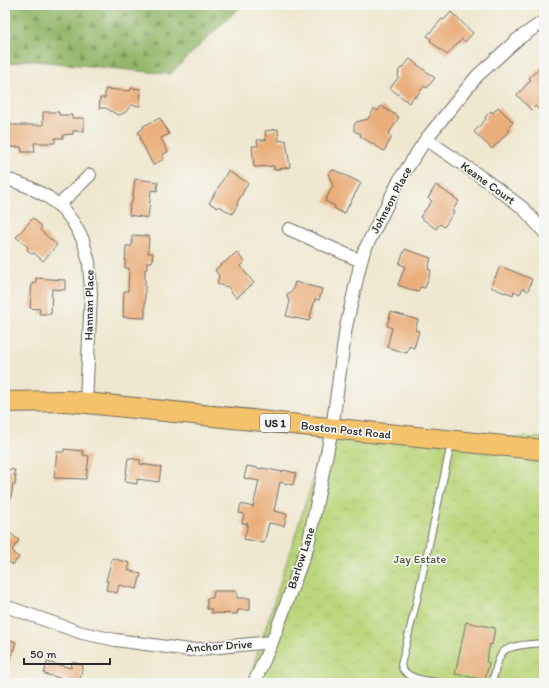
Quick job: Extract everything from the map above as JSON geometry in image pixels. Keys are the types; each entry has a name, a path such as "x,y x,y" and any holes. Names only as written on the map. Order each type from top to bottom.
{"main road":[{"name":"Boston Post Road","path":"5,402 67,401 544,450"}],"street":[{"name":"Johnson Place","path":"332,429 346,327 361,261 364,251 400,179 426,139 477,76 518,39 544,21"},
{"name":"Keane Court","path":"426,139 523,208 544,232"},
{"path":"59,206 90,175"},
{"name":"Hannan Place","path":"5,179 30,187 48,197 63,209 73,222 83,240 89,262 90,293 86,403"},
{"path":"289,229 361,261"},
{"name":"Barlow Lane","path":"254,683 272,642 308,545 332,429"},
{"name":"Anchor Drive","path":"5,606 82,633 116,640 189,650 272,642"}],"lane":[{"path":"445,683 412,677 405,673 401,665 452,440"},
{"path":"492,683 503,652 522,645 544,643"}],"green space":[{"path":"5,5 242,5 170,74 27,60 5,65"},
{"name":"Jay Estate","path":"333,417 363,432 544,438 544,683 248,683"}],"building":[{"path":"451,12 473,33 465,42 462,39 447,55 430,41 431,39 427,36 442,19 444,20"},
{"path":"410,59 435,78 427,88 424,86 409,103 390,88 398,78 399,70"},
{"path":"544,64 544,105 539,110 535,106 531,110 517,95 531,80 529,78"},
{"path":"131,88 141,89 140,106 131,105 126,112 119,115 106,108 99,108 100,98 105,98 105,89 130,91"},
{"path":"381,106 399,117 388,135 392,137 384,151 360,136 361,134 354,131 356,122 368,119 374,109 378,111"},
{"path":"498,107 513,122 507,128 510,130 492,149 474,132 486,119 485,117 491,111 493,113"},
{"path":"43,112 59,112 59,115 72,115 72,118 84,118 84,131 73,131 73,134 63,135 63,138 55,138 55,143 34,143 35,152 22,152 21,147 5,147 5,128 8,128 7,125 43,125"},
{"path":"160,118 169,134 161,138 168,152 162,155 164,159 153,165 138,132 143,129 143,126"},
{"path":"278,129 279,141 286,140 290,167 274,170 274,166 254,167 252,146 258,146 257,140 266,140 265,131"},
{"path":"334,170 361,183 344,214 334,208 335,206 325,201 333,186 328,174 330,171"},
{"path":"228,171 248,183 232,214 219,206 218,208 209,203"},
{"path":"135,179 158,182 157,191 151,190 148,218 129,215"},
{"path":"436,185 459,201 444,227 440,224 436,229 420,217 432,201 428,198"},
{"path":"33,218 42,227 40,230 57,245 43,261 34,253 32,254 27,250 28,247 16,237"},
{"path":"132,235 149,236 148,253 153,253 152,262 147,262 147,269 145,269 145,318 123,317 124,291 128,291 129,268 125,268 126,246 132,246"},
{"path":"405,249 431,258 428,269 431,270 425,288 420,287 418,292 398,285 405,266 399,264"},
{"path":"237,252 244,262 240,266 254,283 236,298 228,287 217,284 219,276 215,270"},
{"path":"500,266 532,279 528,291 523,288 520,294 514,291 513,295 491,287"},
{"path":"36,278 65,280 65,290 52,289 51,314 39,314 40,309 30,308 32,283 36,284"},
{"path":"295,282 322,289 319,300 315,299 309,321 286,316 290,302 287,294 293,290"},
{"path":"391,312 418,320 415,330 419,331 414,348 409,346 407,353 387,347 392,328 387,326"},
{"path":"64,449 83,451 83,455 89,456 86,479 54,478 57,452 64,452"},
{"path":"128,458 140,460 140,464 161,467 159,482 137,479 137,484 125,482"},
{"path":"247,466 296,473 293,485 280,482 274,511 287,514 284,526 269,523 264,543 244,539 248,524 242,523 244,514 239,513 241,504 253,507 259,481 244,478"},
{"path":"5,469 15,470 14,475 16,475 11,499 5,498"},
{"path":"11,534 19,540 12,550 15,553 14,554 19,557 13,565 9,562 5,567 5,543"},
{"path":"112,558 130,563 128,570 141,574 137,589 119,585 117,593 106,590 108,581 106,581"},
{"path":"214,591 237,591 237,598 250,598 250,610 238,610 237,614 211,613 212,609 207,609 207,598 213,598"},
{"path":"466,622 495,628 492,645 490,644 486,662 489,663 485,680 455,674"},
{"path":"5,638 16,642 7,669 5,669"},
{"path":"47,662 71,668 72,662 83,665 79,683 68,683 68,680 44,674"}]}
